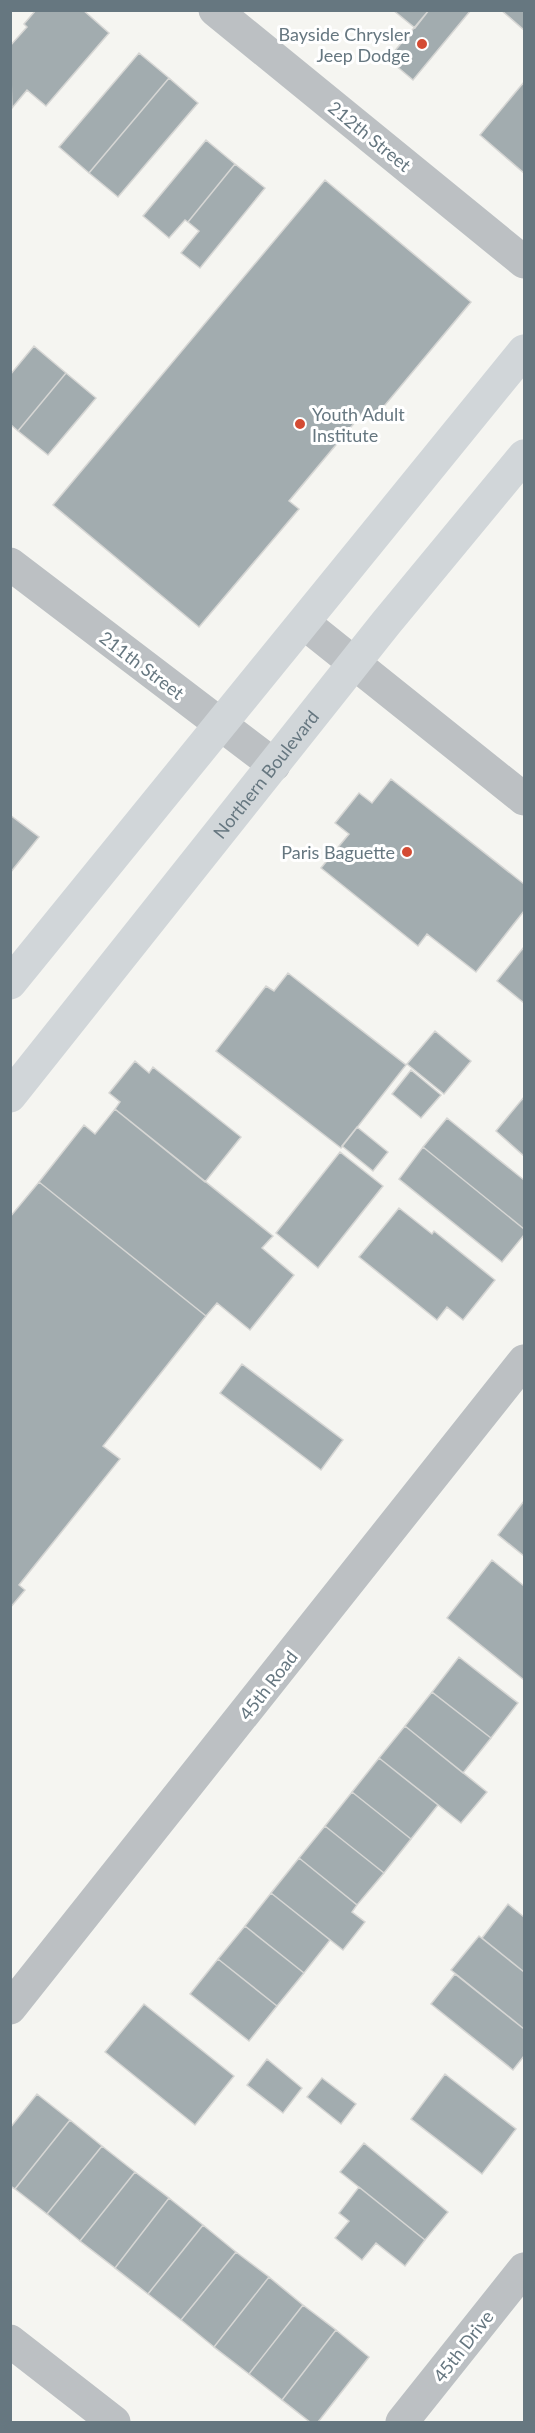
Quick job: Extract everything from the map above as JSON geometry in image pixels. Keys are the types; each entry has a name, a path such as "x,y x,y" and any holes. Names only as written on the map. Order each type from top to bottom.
{"main road":[{"path":"10,983 525,351"},
{"name":"Northern Boulevard","path":"10,1096 386,623 525,456"}],"street":[{"name":"212th Street","path":"215,10 525,262"},
{"name":"211th Street","path":"10,564 274,765"},
{"path":"304,623 525,798"},
{"name":"45th Road","path":"10,2008 525,1361"},
{"name":"45th Drive","path":"402,2422 525,2269"},
{"path":"10,2341 114,2422"}],"building":[{"path":"36,10 83,10 109,33 46,106 27,90 12,108 10,46 27,27 24,24"},
{"path":"393,10 429,10 415,28"},
{"name":"Bayside Chrysler Jeep Dodge","path":"429,10 471,10 413,80 388,59"},
{"path":"501,10 524,10 524,30"},
{"path":"139,53 169,78 89,173 59,147"},
{"path":"169,78 198,103 118,197 89,173"},
{"path":"524,82 524,173 480,135"},
{"path":"206,140 235,164 188,222 185,220 169,238 143,216"},
{"path":"235,164 265,188 200,268 181,253 199,231 188,222"},
{"path":"325,180 471,302 375,417 366,409 289,501 299,509 199,627 53,505"},
{"path":"34,346 66,373 18,431 10,424 10,375"},
{"path":"66,373 96,398 48,455 18,431"},
{"path":"391,779 524,884 524,911 476,972 427,934 418,946 321,868 349,834 335,823 359,793 372,803"},
{"path":"10,815 39,837 10,873"},
{"path":"524,947 524,1003 497,981"},
{"path":"288,973 406,1065 341,1148 216,1051 266,986 274,991"},
{"path":"435,1031 471,1061 444,1094 407,1064"},
{"path":"135,1061 149,1073 153,1067 241,1137 205,1182 115,1109 120,1102 109,1093"},
{"path":"411,1070 441,1095 421,1118 392,1094"},
{"path":"524,1097 524,1156 496,1131"},
{"path":"115,1109 273,1236 262,1248 294,1275 250,1330 217,1303 206,1316 39,1182 84,1125 95,1134"},
{"path":"447,1118 524,1180 524,1229 423,1147"},
{"path":"357,1127 388,1152 373,1171 342,1146"},
{"path":"423,1147 524,1229 524,1235 502,1262 399,1179"},
{"path":"340,1152 383,1186 318,1268 276,1233"},
{"path":"39,1182 206,1316 103,1446 120,1459 19,1585 25,1590 10,1608 10,1217"},
{"path":"399,1208 432,1234 434,1231 495,1280 463,1320 447,1307 437,1320 359,1257"},
{"path":"242,1364 343,1440 321,1470 220,1393"},
{"path":"524,1501 524,1556 498,1535"},
{"path":"492,1560 524,1586 524,1680 447,1618"},
{"path":"459,1657 518,1703 491,1738 432,1692"},
{"path":"432,1692 491,1738 463,1773 405,1726"},
{"path":"405,1726 487,1792 461,1823 379,1758"},
{"path":"379,1758 438,1805 411,1839 352,1792"},
{"path":"352,1792 411,1839 384,1873 325,1826"},
{"path":"325,1826 384,1873 357,1905 299,1858"},
{"path":"299,1858 357,1905 352,1912 365,1922 343,1950 271,1893"},
{"path":"271,1893 330,1940 304,1973 245,1926"},
{"path":"508,1904 524,1917 524,1972 482,1938"},
{"path":"245,1926 304,1973 277,2006 218,1959"},
{"path":"479,1936 524,1972 524,2029 451,1970"},
{"path":"218,1959 277,2006 249,2041 190,1994"},
{"path":"455,1974 524,2029 524,2056 513,2070 431,2004"},
{"path":"144,2004 234,2076 195,2125 105,2052"},
{"path":"267,2059 302,2088 283,2113 247,2085"},
{"path":"445,2074 516,2129 482,2174 411,2119"},
{"path":"322,2078 356,2104 341,2124 307,2097"},
{"path":"37,2094 70,2120 15,2189 10,2186 10,2128"},
{"path":"70,2120 102,2146 47,2214 15,2189"},
{"path":"364,2143 448,2212 425,2240 340,2172"},
{"path":"102,2146 135,2172 80,2241 47,2214"},
{"path":"135,2172 169,2198 115,2268 80,2241"},
{"path":"359,2187 425,2240 405,2266 376,2243 362,2260 335,2238 349,2221 339,2213"},
{"path":"169,2198 203,2225 148,2294 115,2268"},
{"path":"203,2225 236,2252 181,2320 148,2294"},
{"path":"236,2252 269,2277 214,2347 181,2320"},
{"path":"269,2277 303,2305 249,2374 214,2347"},
{"path":"303,2305 336,2330 282,2400 249,2374"},
{"path":"336,2330 369,2357 318,2422 310,2422 282,2400"}],"place":[{"name":"Bayside Chrysler Jeep Dodge","path":"422,44"},
{"name":"Youth Adult Institute","path":"300,424"},
{"name":"Paris Baguette","path":"407,852"}]}
